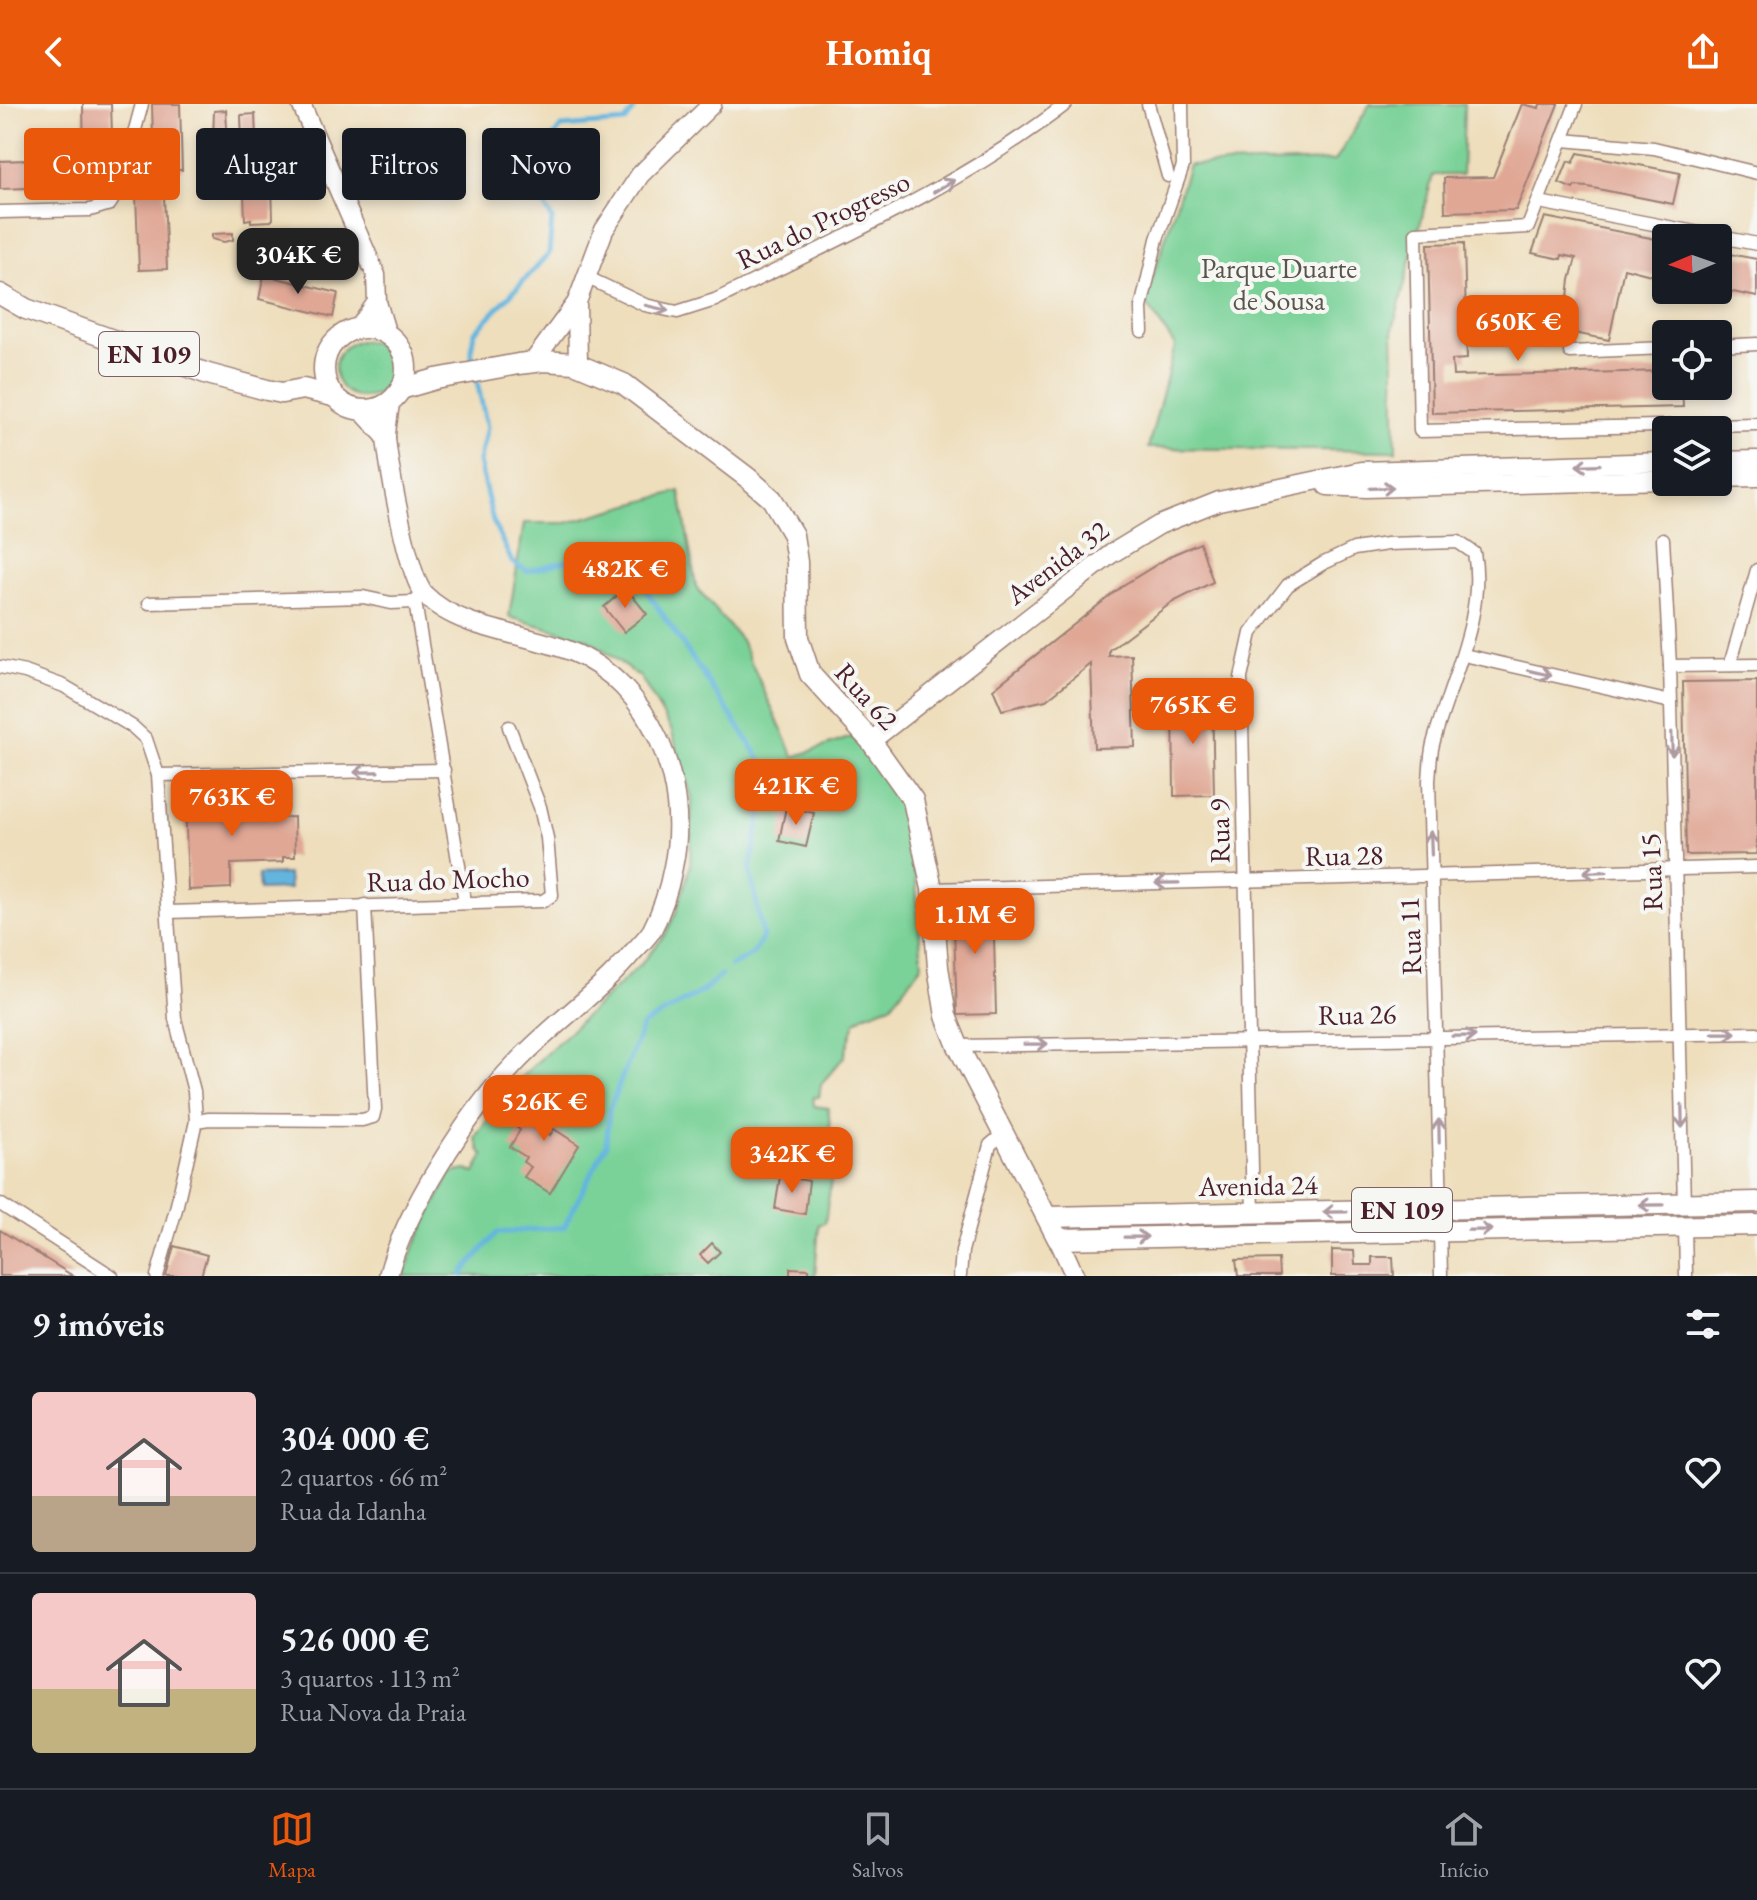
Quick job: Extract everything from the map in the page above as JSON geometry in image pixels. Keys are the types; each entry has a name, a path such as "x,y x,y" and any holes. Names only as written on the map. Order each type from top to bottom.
{"main road":[{"path":"301,104 376,275 377,302 387,335"},
{"path":"533,362 577,302 604,230 640,175 712,104"},
{"name":"EN 109","path":"0,294 26,309 208,374 282,393 303,389 333,396 341,403 362,411"},
{"path":"358,329 377,302"},
{"path":"577,302 578,364"},
{"path":"333,396 323,371 329,348 337,339 358,329 368,328 396,342 406,363 405,377 396,396 386,437 419,598 460,617 572,651 611,673 637,699 652,725 671,778 678,824 674,866 663,905 651,932 576,1010 515,1063 484,1101 455,1142 403,1233 388,1276"},
{"name":"Rua 62","path":"396,396 436,379 511,365 563,360 578,364 624,384 772,499 793,535 797,562 798,638 810,674 871,741 913,800 932,889 938,967 946,1016 958,1046 1048,1217 1075,1276"},
{"path":"406,363 436,379"},
{"path":"303,389 323,371"},
{"path":"362,411 373,410 396,396"},
{"path":"362,411 386,437"},
{"path":"1732,461 1757,460"},
{"name":"Avenida 32","path":"871,741 1111,554 1159,525 1219,501 1361,471 1652,462"},
{"path":"1732,478 1757,477"},
{"name":"Avenida 32","path":"1304,484 1366,488 1652,480"},
{"name":"Avenida 24","path":"1048,1217 1757,1202"},
{"name":"Avenida 24","path":"1058,1239 1757,1225"}],"street":[{"path":"0,212 90,210 110,204 119,189 142,104"},
{"name":"Rua do Progresso","path":"586,277 645,305 677,312 715,300 938,191 1021,139 1066,104"},
{"path":"1148,104 1168,176"},
{"path":"1142,331 1141,308 1157,239 1183,166 1182,104"},
{"path":"1576,104 1528,227 1416,233 1420,431 1757,424"},
{"path":"1563,140 1654,148 1757,173"},
{"path":"1539,202 1757,244"},
{"path":"1732,345 1757,344"},
{"path":"1570,352 1652,349"},
{"name":"Rua 15","path":"1663,539 1670,666 1684,1204"},
{"name":"Rua 9","path":"1253,1213 1243,881 1241,678 1251,633 1288,585 1354,549 1387,544 1458,542 1474,553 1478,573"},
{"path":"1730,665 1757,570"},
{"name":"Rua 11","path":"1441,1209 1429,781 1432,747 1464,655 1478,573"},
{"path":"149,603 363,597 391,603 419,598 465,902"},
{"path":"1464,655 1671,702"},
{"path":"1670,666 1757,665"},
{"path":"0,667 64,686 133,727 146,739 158,775 175,1019 194,1091 196,1121 157,1276"},
{"name":"Rua do Mocho","path":"168,912 543,901 552,895 547,838 540,807 509,727"},
{"path":"158,775 444,770"},
{"name":"Rua 28","path":"932,889 1757,867"},
{"path":"196,1121 362,1120 373,1117 365,905"},
{"name":"Rua 26","path":"958,1046 1757,1033"},
{"path":"960,1276 962,1251 990,1145 1004,1133"},
{"path":"0,1204 112,1276"},
{"path":"1685,1226 1686,1276"},
{"path":"1440,1231 1441,1276"}],"green space":[{"name":"Parque Duarte de Sousa","path":"1370,104 1464,104 1462,175 1433,175 1393,329 1396,451 1148,448 1175,346 1145,301 1189,165 1335,161"},
{"path":"363,341 383,349 391,369 383,389 363,397 343,389 335,369 343,349"},
{"path":"680,491 696,587 741,640 794,757 852,737 885,773 912,831 922,965 891,1005 866,1014 855,1022 844,1057 821,1084 819,1097 813,1097 814,1106 828,1108 834,1160 825,1223 819,1224 815,1276 404,1276 415,1245 451,1173 467,1170 475,1173 484,1155 475,1137 516,1082 640,965 665,935 677,911 690,867 692,798 671,729 641,678 588,639 509,617 524,523 566,523"}],"water":[{"path":"288,874 289,889 259,890 258,875"}],"building":[{"path":"83,104 111,104 112,128 83,128"},
{"path":"152,104 180,104 182,170 180,128 153,128"},
{"path":"1522,104 1539,108 1540,104 1558,104 1516,210 1445,212 1444,178 1493,177"},
{"path":"226,110 227,128 213,128 214,111"},
{"path":"255,114 256,128 241,128 241,115"},
{"path":"1578,153 1680,173 1673,204 1588,187 1575,186 1573,189 1559,183 1568,161 1573,163"},
{"path":"24,160 24,188 0,189 0,161"},
{"path":"136,200 164,200 167,269 139,270"},
{"path":"244,200 272,200 271,221 245,220"},
{"path":"1545,217 1652,238 1652,275 1624,268 1609,340 1564,331 1576,258 1562,255 1561,259 1532,253"},
{"path":"233,233 233,240 224,242 212,239 212,234"},
{"path":"273,237 311,246 306,267 268,258"},
{"path":"1464,243 1467,359 1452,360 1453,376 1652,371 1652,400 1683,400 1683,407 1432,413 1428,244"},
{"path":"1732,255 1757,259 1757,297 1732,292"},
{"path":"264,275 338,293 333,317 259,299"},
{"path":"1200,543 1213,582 1171,603 1109,650 1109,656 1132,655 1135,747 1094,748 1091,664 1046,700 1002,710 993,689 1125,584 1174,554"},
{"path":"626,588 647,614 624,632 604,607"},
{"path":"1757,681 1757,854 1686,855 1683,682"},
{"path":"1173,697 1212,697 1214,795 1174,796"},
{"path":"185,796 268,796 269,818 294,817 295,857 283,857 283,862 231,864 231,888 188,890"},
{"path":"786,807 814,813 806,847 779,841"},
{"path":"993,898 996,1014 957,1015 953,899"},
{"path":"545,1089 565,1101 546,1132 550,1135 554,1129 579,1145 550,1193 524,1177 531,1167 523,1162 526,1157 510,1147 527,1111 531,1113"},
{"path":"780,1176 809,1181 805,1214 775,1209"},
{"path":"0,1230 73,1276 0,1276"},
{"path":"712,1243 720,1252 708,1263 700,1255"},
{"path":"174,1246 207,1255 201,1276 166,1276"},
{"path":"1332,1250 1354,1251 1355,1265 1372,1265 1372,1257 1393,1257 1394,1276 1332,1276"},
{"path":"1278,1259 1279,1276 1238,1276 1236,1260"},
{"path":"790,1268 809,1269 809,1276 790,1276"}],"waterway":[{"path":"474,368 471,350 474,333 549,254 552,219 532,181 541,153 561,127 625,122 638,104"},
{"path":"476,377 487,427 479,462 493,521 512,562 527,571 594,554 636,564 646,590 768,775 750,870 763,937 752,955 731,966"},
{"path":"463,1276 497,1233 564,1227 606,1145 609,1110 643,1025 704,990 721,975"}]}
